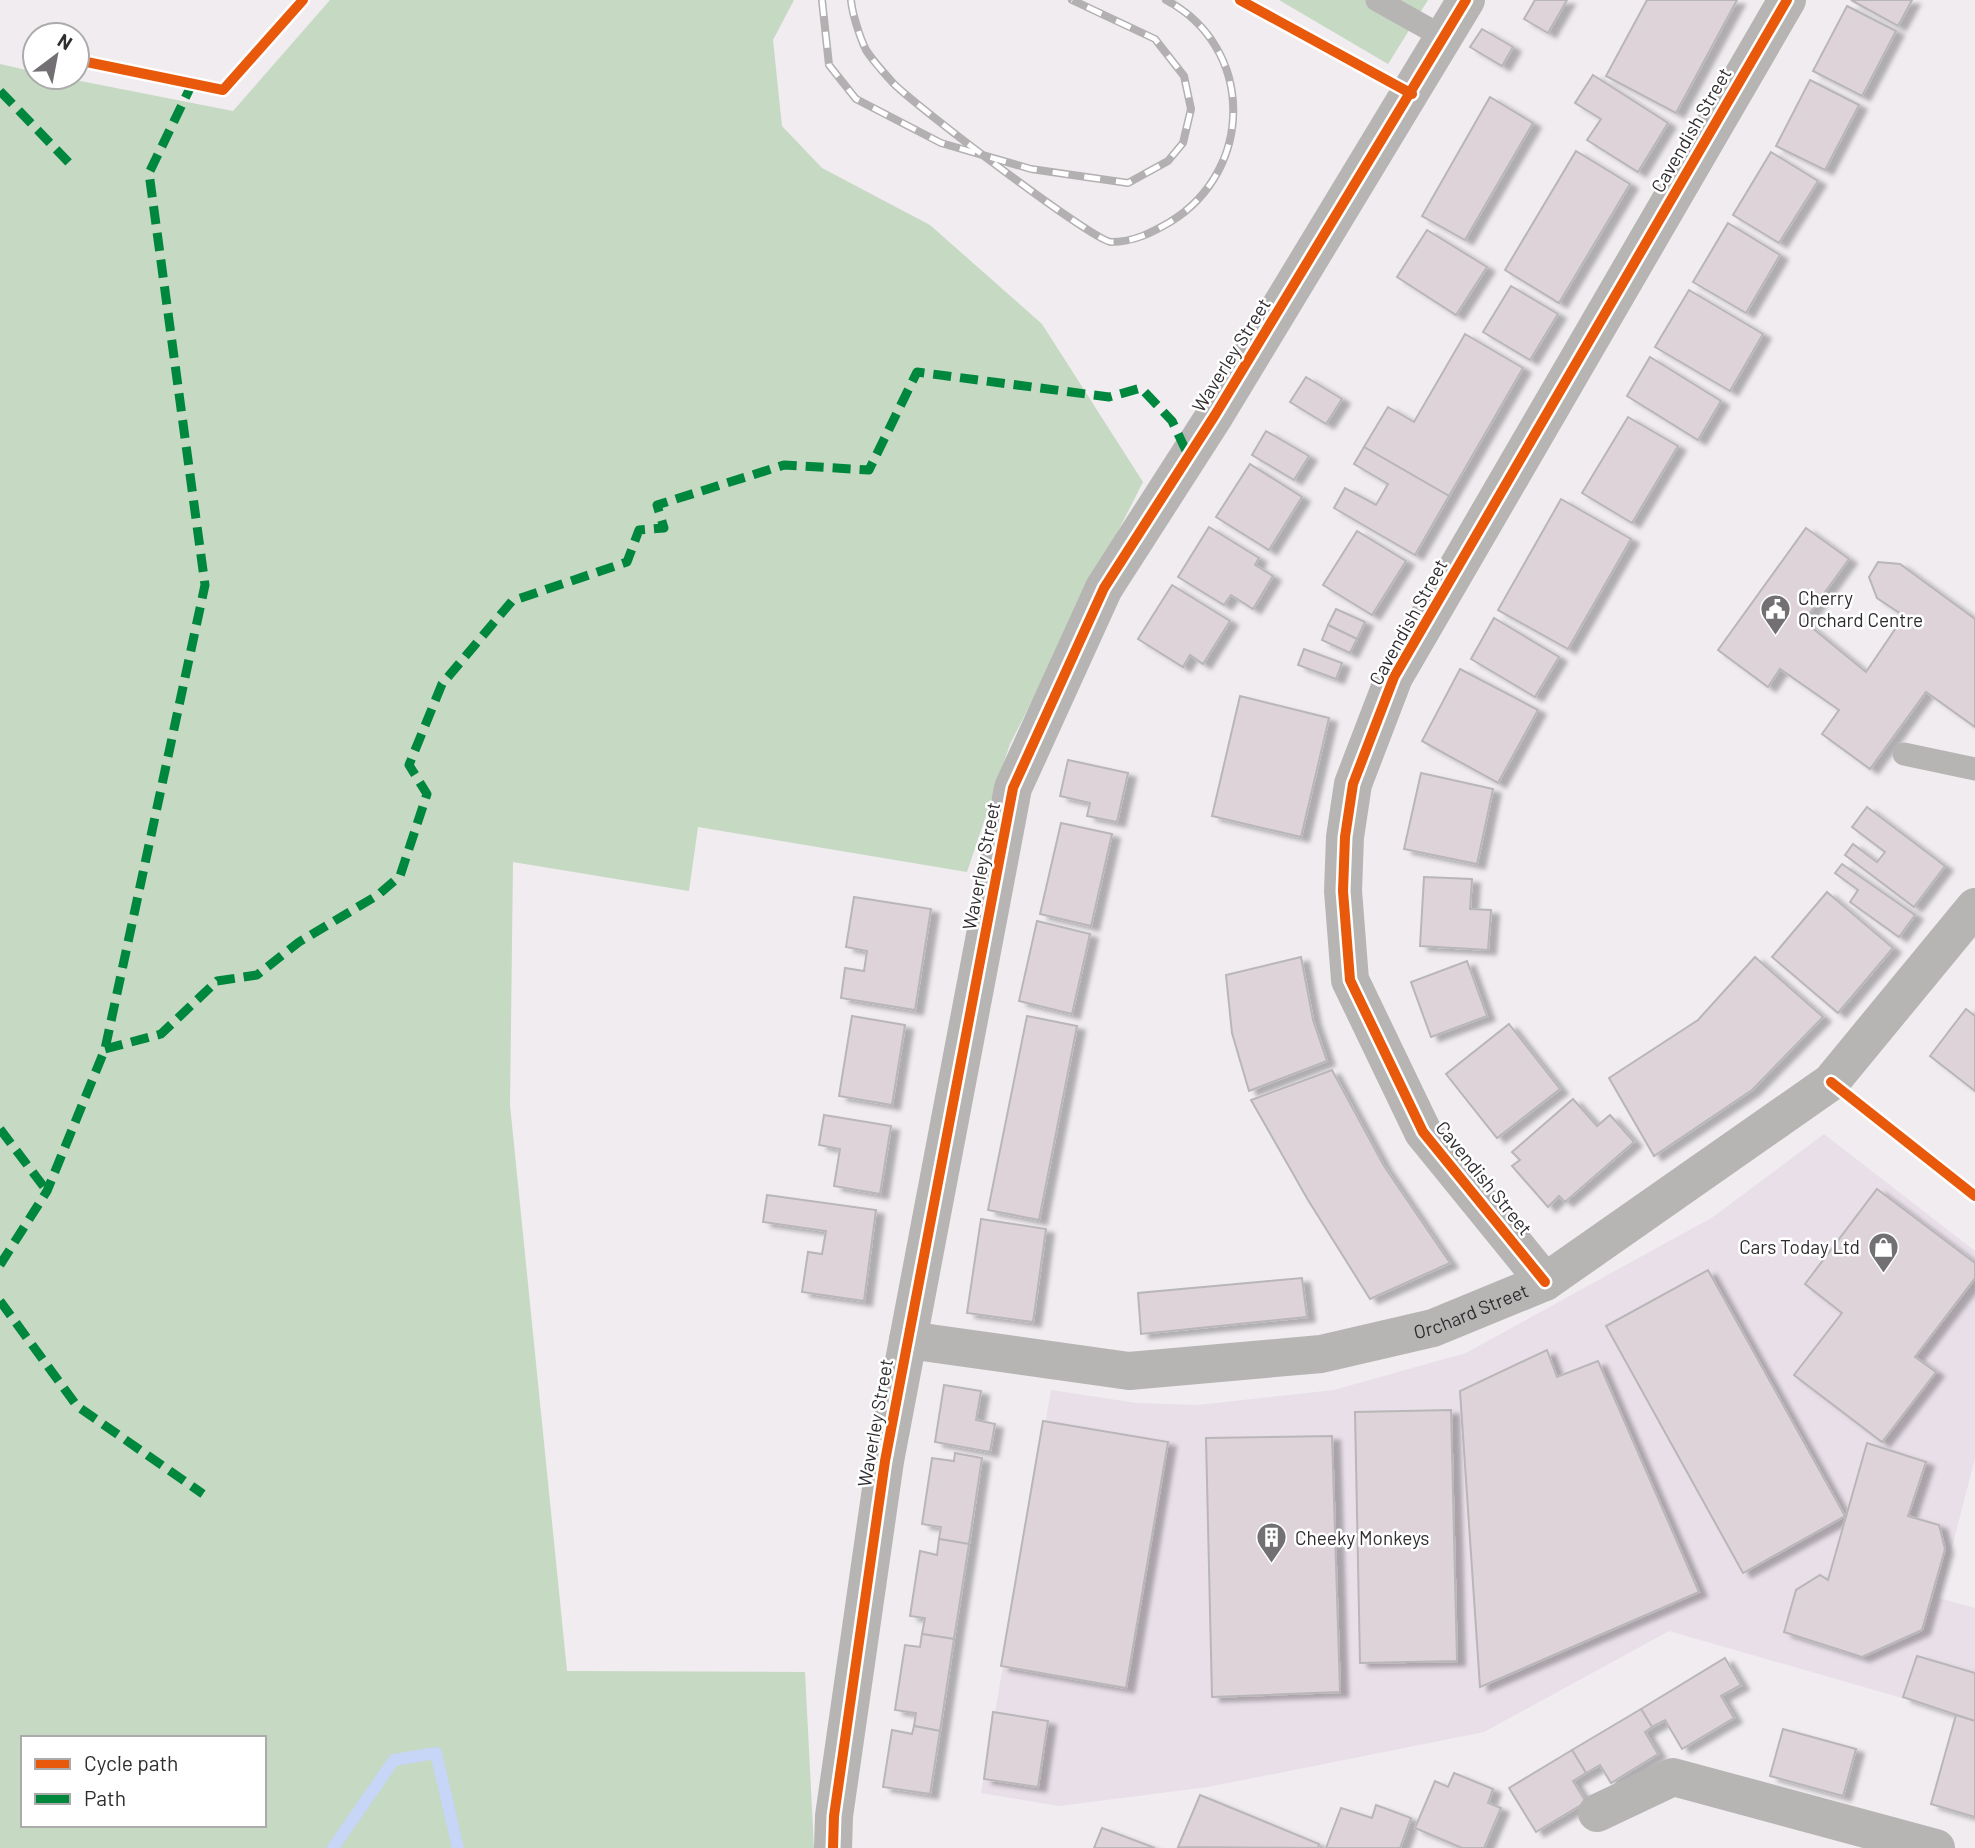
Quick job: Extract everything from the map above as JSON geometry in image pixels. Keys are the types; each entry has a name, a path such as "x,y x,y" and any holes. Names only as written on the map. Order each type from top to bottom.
{"street":[{"name":"Waverley Street","path":"834,1832 885,1461 1013,788 1104,588 1223,403 1466,0"},
{"name":"Cavendish Street","path":"1545,1282 1423,1132 1350,980 1343,891 1345,837 1353,784 1394,677 1787,0"},
{"name":"Orchard Street","path":"908,1340 1129,1371 1308,1355 1433,1328 1545,1282 1831,1082 1975,907"},
{"path":"1597,1813 1673,1777 1937,1848"}],"lane":[{"path":"1377,0 1444,38"},
{"path":"1904,754 1975,769"}],"shaded area":[{"path":"1824,1134 1975,1251 1975,1458 1939,1598 1975,1608 1975,1719 1669,1631 1484,1732 1208,1787 1059,1806 981,1793 1051,1390 1136,1403 1198,1405 1334,1390 1466,1353 1713,1217"}],"green space":[{"path":"330,0 794,0 773,40 782,126 822,168 930,225 1042,324 1143,482 1010,744 967,872 698,827 689,891 513,862 510,1105 567,1671 805,1672 814,1848 0,1848 0,64 21,69 21,91 91,91 91,83 233,111"},
{"path":"1279,0 1428,0 1388,64"}],"building":[{"path":"1535,0 1567,0 1548,33 1524,19"},
{"path":"1647,0 1737,0 1676,113 1606,76"},
{"path":"1851,0 1912,0 1898,26"},
{"path":"1847,6 1896,31 1862,96 1813,71"},
{"path":"1482,29 1513,47 1502,66 1470,47"},
{"path":"1593,75 1668,123 1638,172 1587,140 1601,119 1575,103"},
{"path":"1810,80 1859,105 1825,170 1776,146"},
{"path":"1490,97 1533,123 1465,240 1422,216"},
{"path":"1576,151 1630,184 1559,303 1505,270"},
{"path":"1771,152 1818,181 1779,243 1733,215"},
{"path":"1728,223 1780,255 1746,313 1693,282"},
{"path":"1427,230 1487,267 1456,315 1397,277"},
{"path":"1511,286 1558,314 1530,360 1483,332"},
{"path":"1689,290 1763,334 1730,391 1655,347"},
{"path":"1465,334 1523,368 1449,496 1364,447 1388,407 1414,422"},
{"path":"1650,357 1721,401 1698,440 1627,396"},
{"path":"1306,377 1342,399 1326,424 1290,402"},
{"path":"1628,417 1678,446 1632,523 1582,493"},
{"path":"1266,431 1309,456 1294,480 1252,455"},
{"path":"1364,447 1449,496 1415,555 1334,508 1345,488 1376,505 1388,484 1354,464"},
{"path":"1250,464 1302,497 1269,550 1216,517"},
{"path":"1561,499 1631,539 1568,649 1498,610"},
{"path":"1209,527 1259,558 1255,565 1273,576 1253,609 1231,595 1224,605 1178,577"},
{"name":"Cherry Orchard Centre","path":"1806,528 1849,559 1804,621 1866,672 1904,616 1877,598 1869,577 1878,562 1900,564 1975,619 1975,727 1926,692 1870,769 1822,734 1839,710 1780,669 1768,687 1718,650"},
{"path":"1357,531 1406,561 1372,615 1323,585"},
{"path":"1172,585 1230,621 1203,664 1190,655 1183,667 1138,639"},
{"path":"1336,609 1365,622 1357,639 1328,625"},
{"path":"1494,618 1559,657 1535,697 1471,659"},
{"path":"1328,625 1357,639 1350,653 1322,640"},
{"path":"1304,649 1342,663 1336,679 1298,665"},
{"path":"1460,669 1538,710 1498,783 1422,741"},
{"path":"1240,696 1329,718 1301,837 1212,816"},
{"path":"1068,760 1128,773 1117,822 1087,816 1090,803 1060,796"},
{"path":"1421,773 1493,789 1477,864 1404,849"},
{"path":"1867,807 1945,866 1914,907 1845,855 1853,844 1877,862 1885,852 1852,827"},
{"path":"1061,823 1112,834 1091,926 1040,914"},
{"path":"1842,864 1915,915 1899,937 1850,902 1858,890 1835,873"},
{"path":"1424,877 1472,879 1470,909 1491,910 1488,950 1420,946"},
{"path":"1827,892 1893,948 1838,1013 1772,957"},
{"path":"854,897 931,909 915,1010 841,998 845,968 864,971 867,951 846,947"},
{"path":"1037,921 1090,934 1072,1014 1019,1001"},
{"path":"1301,957 1313,1020 1327,1061 1249,1091 1232,1033 1226,975"},
{"path":"1755,957 1823,1017 1752,1090 1654,1156 1609,1078 1698,1020"},
{"path":"1467,961 1487,1016 1431,1037 1411,982"},
{"path":"1966,1009 1975,1016 1975,1091 1930,1056"},
{"path":"852,1016 905,1025 892,1105 839,1096"},
{"path":"1027,1016 1077,1026 1039,1220 988,1210"},
{"path":"1509,1024 1560,1089 1497,1138 1446,1074"},
{"path":"1332,1070 1384,1166 1450,1263 1370,1299 1308,1200 1251,1100"},
{"path":"1573,1099 1597,1126 1610,1115 1634,1142 1565,1202 1559,1196 1548,1207 1512,1166 1520,1160 1512,1152"},
{"path":"824,1115 891,1126 880,1194 834,1186 840,1149 819,1145"},
{"path":"1877,1189 1975,1263 1975,1278 1915,1357 1936,1372 1882,1442 1794,1375 1842,1313 1805,1284"},
{"path":"767,1195 876,1210 864,1301 802,1292 808,1252 822,1254 826,1231 763,1222"},
{"path":"981,1219 1046,1229 1033,1322 967,1313"},
{"path":"1708,1270 1845,1516 1743,1573 1606,1326"},
{"path":"1302,1278 1307,1317 1141,1334 1138,1293"},
{"path":"1547,1350 1557,1377 1598,1361 1699,1592 1480,1687 1460,1391"},
{"path":"944,1385 981,1391 976,1420 995,1424 990,1452 935,1442"},
{"path":"1451,1410 1457,1661 1360,1663 1355,1412"},
{"path":"1043,1421 1168,1442 1126,1688 1001,1666"},
{"name":"Cheeky Monkeys","path":"1332,1436 1340,1692 1212,1697 1206,1438"},
{"path":"1867,1443 1926,1462 1908,1516 1939,1525 1945,1549 1922,1630 1862,1657 1784,1632 1796,1590 1820,1575 1828,1580"},
{"path":"955,1453 982,1458 969,1544 939,1539 941,1527 922,1524 932,1458 954,1461"},
{"path":"939,1539 969,1544 954,1639 922,1634 925,1618 910,1616 920,1551 937,1555"},
{"path":"922,1634 954,1639 940,1731 914,1726 916,1713 895,1710 905,1645 920,1647"},
{"path":"1917,1656 1975,1673 1975,1721 1903,1697"},
{"path":"1725,1658 1741,1685 1721,1696 1734,1718 1682,1749 1665,1720 1652,1727 1641,1709"},
{"path":"1641,1709 1652,1727 1645,1732 1658,1754 1611,1783 1600,1765 1586,1773 1572,1750"},
{"path":"993,1712 1048,1721 1038,1787 984,1779"},
{"path":"1956,1715 1975,1721 1975,1817 1931,1804"},
{"path":"914,1726 940,1731 930,1794 883,1787 892,1730 912,1734"},
{"path":"1783,1729 1856,1749 1843,1796 1770,1776"},
{"path":"1572,1750 1586,1773 1573,1781 1586,1802 1536,1832 1509,1788"},
{"path":"1454,1773 1493,1789 1488,1803 1501,1808 1484,1848 1462,1848 1415,1828 1435,1781 1448,1787"},
{"path":"1200,1795 1319,1844 1318,1848 1178,1847"},
{"path":"1376,1805 1411,1818 1400,1848 1326,1848 1341,1808 1372,1818"},
{"path":"1102,1828 1155,1848 1094,1848"}],"waterway":[{"path":"333,1848 394,1760 436,1753 458,1848"}],"railway":[{"path":"822,0 829,65 856,99 941,143 1031,169 1128,183 1168,161 1183,143 1191,109 1184,76 1155,39 1072,0"},
{"path":"851,0 866,50 893,83 1039,197 1097,236 1111,242 1135,239 1156,230 1198,199 1218,172 1230,141 1233,109 1229,77 1216,47 1195,21 1166,0"}],"marked path":[{"path":"0,1265 47,1191 105,1049 205,585 149,173 192,84"},
{"path":"0,91 74,168"},
{"path":"105,1049 161,1034 217,981 257,975 299,942 378,895 400,876 427,794 409,765 442,684 512,601 627,562 639,530 664,528 657,505 784,465 869,470 917,372 1109,397 1141,388 1172,421 1188,455"},
{"path":"0,1129 47,1191"},
{"path":"0,1301 77,1406 203,1494"}],"cycle path":[{"path":"91,63 223,90 303,0"},
{"path":"1240,0 1412,94"},
{"path":"833,1848 834,1816 885,1461 1013,788 1104,588 1215,415 1466,0"},
{"path":"1545,1282 1423,1132 1350,980 1343,891 1345,837 1353,784 1394,677 1787,0"},
{"path":"1831,1082 1975,1196"}],"place":[{"name":"Cherry Orchard Centre","path":"1775,636"},
{"name":"Cars Today Ltd","path":"1883,1274"},
{"name":"Cheeky Monkeys","path":"1272,1565"}]}
